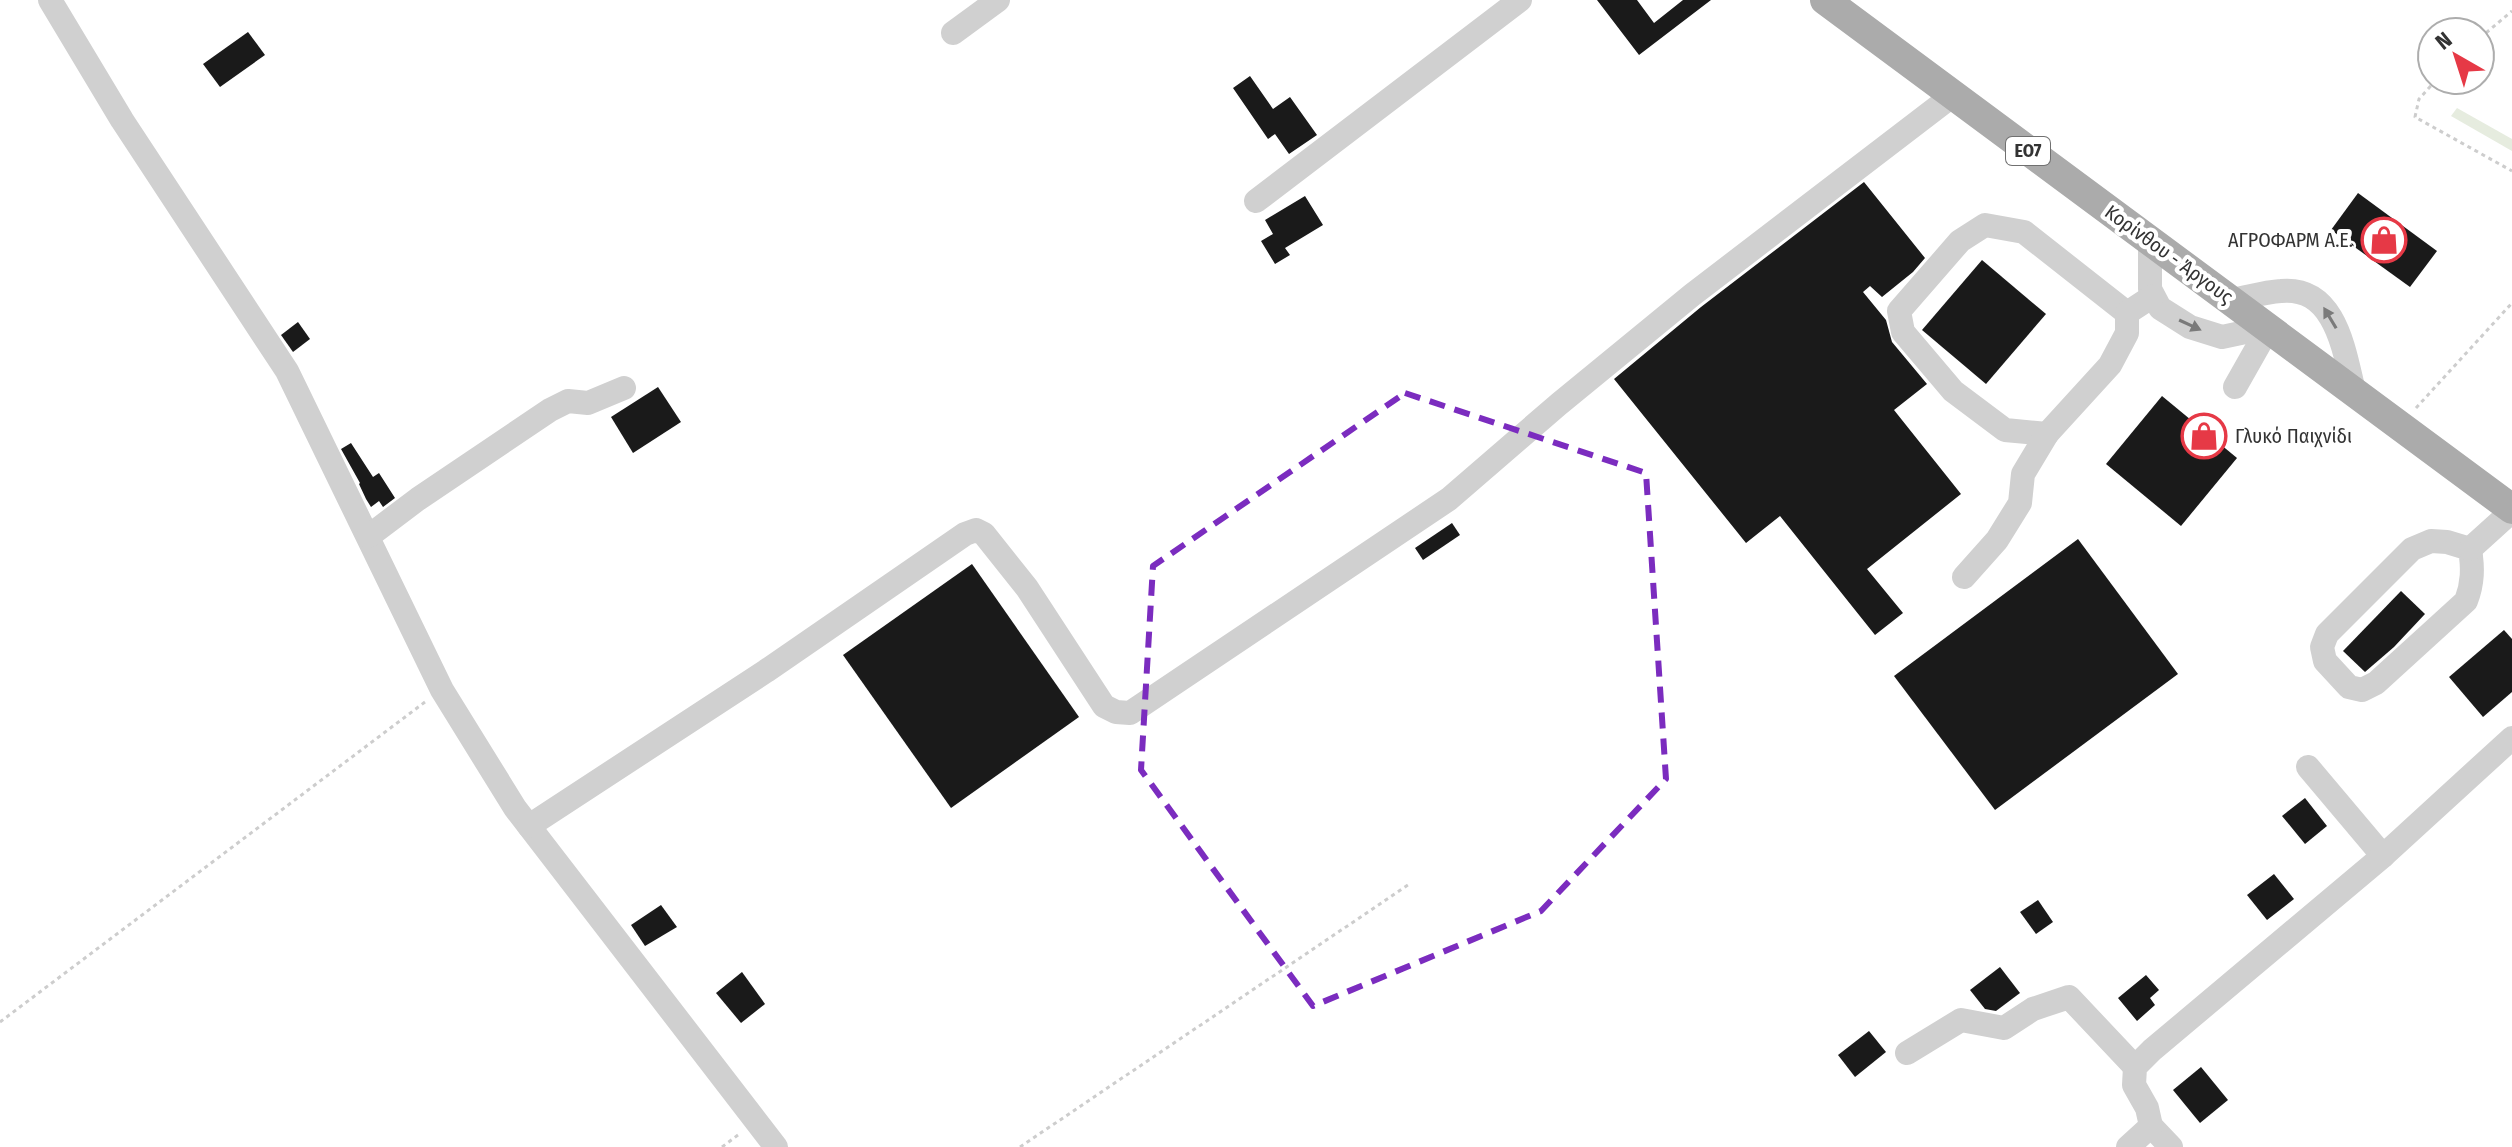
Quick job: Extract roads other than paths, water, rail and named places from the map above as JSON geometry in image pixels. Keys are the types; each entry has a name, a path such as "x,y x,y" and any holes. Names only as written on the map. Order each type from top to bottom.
{"main road":[{"name":"Κορίνθου - Άργους","path":"1825,0 2512,510"}],"street":[{"path":"50,0 122,120 287,371 442,690 515,808 776,1147"},
{"path":"953,33 998,0"},
{"path":"1256,201 1520,0"},
{"path":"529,826 766,671 965,534 976,530 984,534 1027,588 1104,706 1116,712 1130,713 1449,499 1692,295 1952,96"},
{"path":"2047,434 2005,430 1953,391 1903,332 1899,311 1960,241 1985,225 2024,232 2127,313"},
{"path":"2150,240 2150,289 2160,308 2190,327 2222,337 2269,327"},
{"path":"2232,300 2283,290 2307,294 2327,310 2340,335 2354,391"},
{"path":"2127,313 2153,296"},
{"path":"1964,577 1997,540 2020,503 2023,474 2047,434 2110,365 2127,333 2127,313"},
{"path":"2235,387 2269,327"},
{"path":"369,536 550,410 568,401 588,403 624,388"},
{"path":"2470,549 2512,510"},
{"path":"2431,541 2470,549 2473,569 2466,601 2376,683 2362,690 2349,687 2325,661 2322,647 2327,634 2412,549 2431,541"},
{"path":"2171,1147 2151,1126 2147,1108 2134,1085 2135,1067 2383,856 2512,738"},
{"path":"2308,767 2383,856"},
{"path":"1907,1053 1961,1020 2004,1028 2033,1009 2069,997 2135,1067"},
{"path":"2128,1147 2151,1126"}],"place":[{"name":"ΑΓΡΟΦΑΡΜ Α.Ε.","path":"2384,240"},
{"name":"Γλυκό Παιχνίδι","path":"2204,436"}]}
